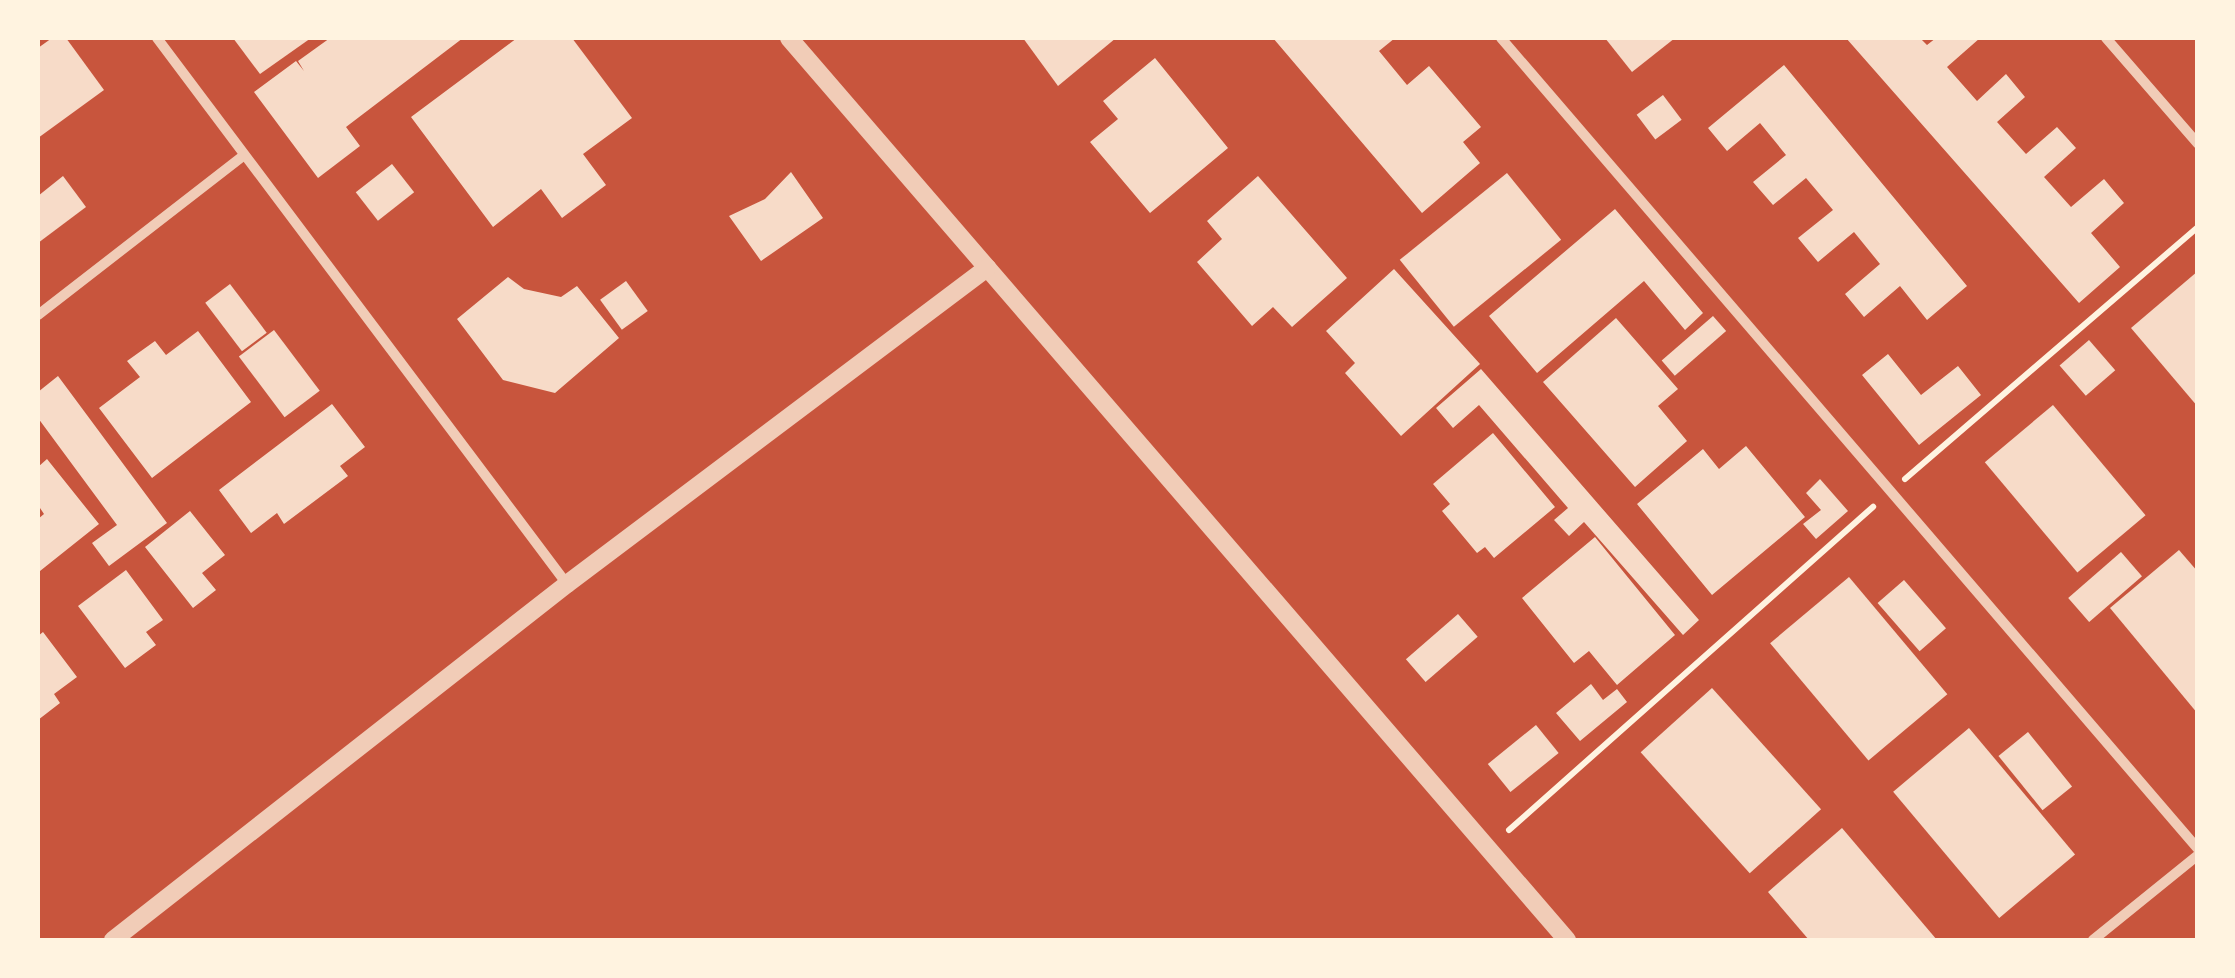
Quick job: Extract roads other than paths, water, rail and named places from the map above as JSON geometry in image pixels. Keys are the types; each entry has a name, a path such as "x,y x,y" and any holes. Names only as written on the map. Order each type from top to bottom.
{"street":[{"path":"157,38 567,584"},
{"path":"789,38 1567,940"},
{"path":"1502,38 2198,852 2093,940"},
{"path":"2106,38 2198,144"},
{"path":"38,315 243,156"},
{"path":"113,940 567,584 988,268"}]}
